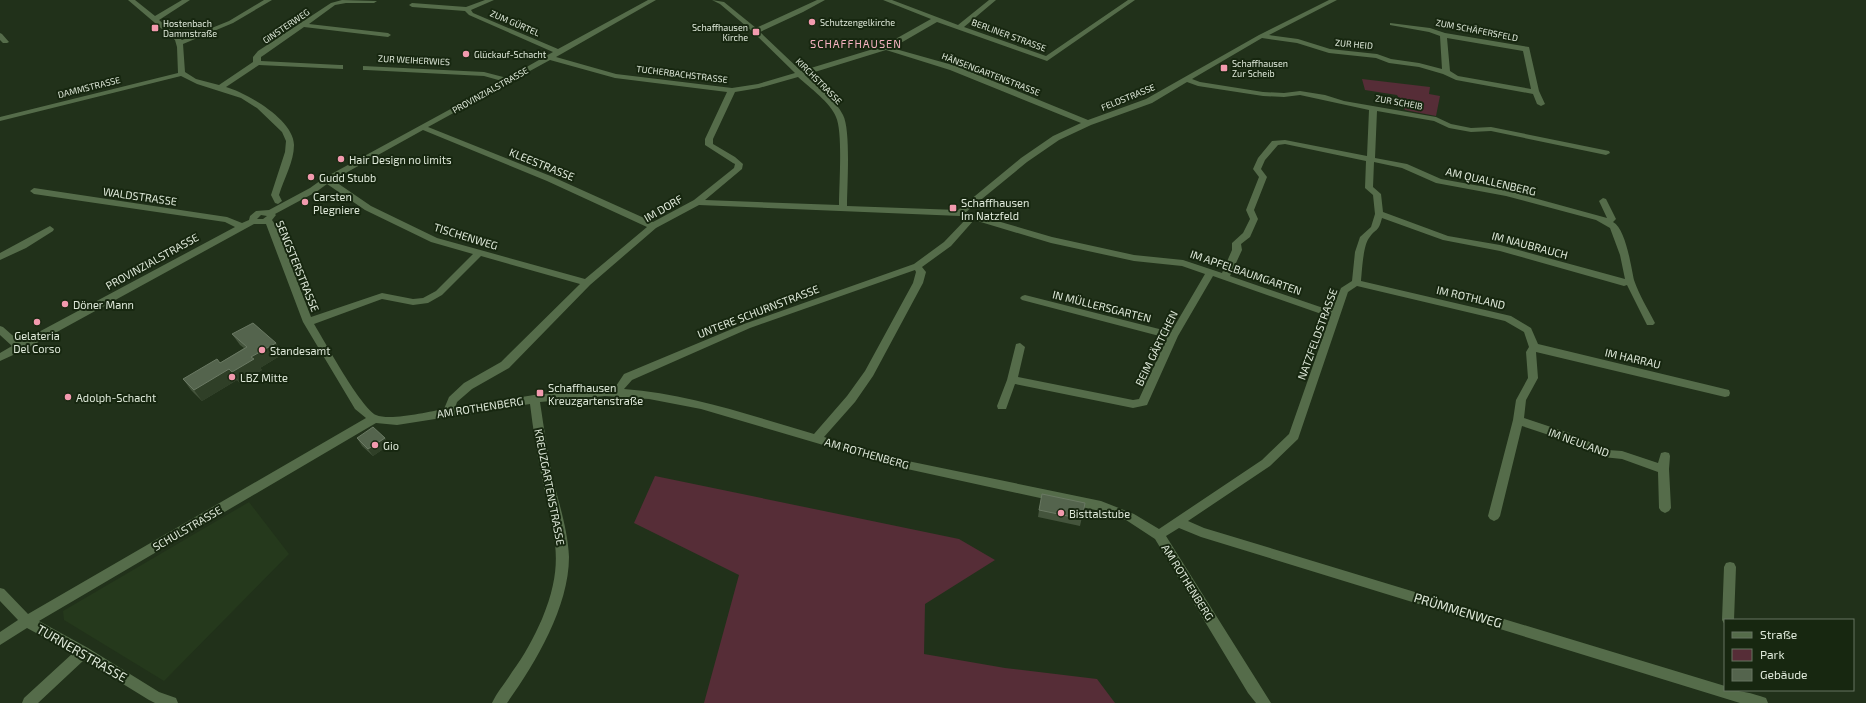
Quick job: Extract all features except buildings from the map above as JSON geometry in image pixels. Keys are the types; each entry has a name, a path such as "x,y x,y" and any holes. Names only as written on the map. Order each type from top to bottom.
{"street":[{"path":"131,0 175,36 180,43 180,71 182,74 238,94 256,103 284,128 287,133 289,152 287,165 275,195 278,201"},
{"path":"155,20 187,0"},
{"path":"180,43 231,22 269,0"},
{"name":"ZUM GÜRTEL","path":"412,5 467,9 491,0"},
{"name":"PROVINZIALSTRASSE","path":"266,215 278,201 327,180 653,0"},
{"name":"KIRCHSTRASSE","path":"715,0 722,3 755,31 828,101 840,116 843,134 843,207"},
{"path":"755,31 822,0"},
{"name":"BERLINER STRASSE","path":"886,0 935,20 960,27 1047,59 1132,0"},
{"path":"960,27 993,0"},
{"name":"FELDSTRASSE","path":"960,213 1024,160 1056,138 1088,123 1149,101 1188,80 1261,36 1334,0"},
{"name":"GINSTERWEG","path":"220,88 257,63 257,57 261,53 335,3 346,1 374,1"},
{"name":"ZUM GÜRTEL","path":"467,9 471,14 558,52"},
{"path":"732,90 759,86 886,48 935,20"},
{"name":"ZUM SCHÄFERSFELD","path":"1392,24 1430,30 1443,35 1526,49 1533,75 1535,92 1542,104"},
{"path":"304,25 388,35"},
{"path":"0,35 5,42"},
{"path":"1443,35 1446,72"},
{"name":"ZUR HEID","path":"1261,36 1298,41 1329,51 1377,56 1389,61 1419,65 1446,72 1456,78 1535,92"},
{"path":"1526,40 1526,49"},
{"name":"HÄNSENGARTENSTRASSE","path":"886,48 953,68 1088,123"},
{"name":"TUCHERBACHSTRASSE","path":"549,57 615,76 732,90 709,139 709,145 714,150 735,159 739,164 738,169 697,202"},
{"path":"257,63 340,67"},
{"name":"ZUR WEIHERWIES","path":"366,68 484,74 508,80"},
{"name":"DAMMSTRASSE","path":"0,119 182,74"},
{"name":"ZUR SCHEIB","path":"1188,80 1198,84 1263,94 1284,95 1300,93 1325,97 1342,103 1436,119 1450,126 1471,130 1491,129 1606,153"},
{"path":"1356,283 1360,252 1364,237 1375,228 1379,214 1377,194 1370,188 1373,108"},
{"name":"KLEESTRASSE","path":"421,127 550,179 653,226"},
{"name":"AM QUALLENBERG","path":"1226,277 1237,250 1236,243 1247,236 1254,219 1250,210 1263,177 1257,169 1261,157 1271,150 1275,143 1285,142 1404,166 1439,181 1508,194 1599,218 1614,226 1625,255 1630,281"},
{"name":"PROVINZIALSTRASSE","path":"0,357 240,226 253,221 254,216 266,215 314,190 327,180"},
{"name":"TISCHENWEG","path":"327,180 368,208 434,240 587,283"},
{"name":"WALDSTRASSE","path":"34,191 227,220 240,226"},
{"path":"1603,201 1612,219 1606,222"},
{"name":"IM DORF","path":"448,412 453,400 468,386 505,365 587,283 653,226 697,202 960,213 985,220"},
{"name":"IM NAUBRAUCH","path":"1379,214 1413,224 1445,238 1507,250 1624,282 1630,281"},
{"name":"SENGSTERSTRASSE","path":"266,215 272,226 308,322 359,406 374,419"},
{"name":"UNTERE SCHURNSTRASSE","path":"616,393 628,377 740,329 917,266 939,252 952,241 973,216"},
{"name":"IM APFELBAUMGARTEN","path":"985,220 1052,240 1134,258 1183,263 1335,315"},
{"path":"0,257 23,246 50,229"},
{"path":"308,322 382,296 413,302 425,301 439,293 479,253"},
{"path":"817,438 851,399 885,346 918,283 921,272 917,266"},
{"name":"BEIM GÄRTCHEN","path":"1012,380 1133,404 1143,402 1173,336 1210,272"},
{"path":"1630,281 1650,323"},
{"name":"NATZFELDSTRASSE","path":"1178,522 1266,463 1294,436 1344,290 1356,283"},
{"name":"IM ROTHLAND","path":"1356,283 1508,318 1528,330 1534,347 1531,352 1533,378 1521,400 1518,420 1494,516"},
{"name":"IN MÜLLERSGARTEN","path":"1025,298 1173,336"},
{"path":"0,329 20,347"},
{"path":"1002,406 1012,380 1020,347"},
{"name":"IM HARRAU","path":"1534,347 1725,393"},
{"name":"AM ROTHENBERG","path":"374,419 397,421 534,399 616,393 649,395 701,405 898,463 1101,506 1130,517 1159,535 1253,689 1264,703"},
{"name":"KREUZGARTENSTRASSE","path":"499,703 523,667 539,637 551,610 562,570 560,532 546,471 534,399"},
{"name":"SCHULSTRASSE","path":"0,639 27,621 374,419"},
{"name":"IM NEULAND","path":"1518,420 1565,436 1607,454 1622,455 1663,469"},
{"path":"1664,508 1663,469 1665,456"},
{"path":"1159,535 1178,522"},
{"name":"PRÜMMENWEG","path":"1178,522 1201,532 1724,690"},
{"path":"1728,619 1730,567"},
{"name":"TURNERSTRASSE","path":"0,593 27,621 83,652 154,696 171,703"},
{"path":"29,703 83,652"},
{"name":"PRÜMMENWEG","path":"1726,691 1761,703"}],"shaded area":[{"path":"249,502 289,554 164,681 64,620 63,611"}],"green space":[{"path":"1362,79 1430,87 1429,94 1440,96 1436,116 1405,110 1397,95 1365,90"},
{"path":"655,476 959,539 995,560 925,604 924,654 1005,668 1097,679 1115,703 704,703 739,575 634,523"}],"place":[{"name":"Schutzengelkirche","path":"812,22"},
{"name":"Hostenbach Dammstraße","path":"155,28"},
{"name":"Schaffhausen Kirche","path":"756,32"},
{"name":"Glückauf-Schacht","path":"466,54"},
{"name":"Schaffhausen Zur Scheib","path":"1224,68"},
{"name":"Hair Design no limits","path":"341,159"},
{"name":"Gudd Stubb","path":"311,177"},
{"name":"Carsten Plegniere","path":"305,202"},
{"name":"Schaffhausen Im Natzfeld","path":"953,208"},
{"name":"Döner Mann","path":"65,304"},
{"name":"Gelateria Del Corso","path":"37,322"},
{"name":"Standesamt","path":"262,350"},
{"name":"LBZ Mitte","path":"232,377"},
{"name":"Schaffhausen Kreuzgartenstraße","path":"540,393"},
{"name":"Adolph-Schacht","path":"68,397"},
{"name":"Gio","path":"375,445"},
{"name":"Bisttalstube","path":"1061,513"}],"district":[{"name":"SCHAFFHAUSEN","path":"856,43"}]}
